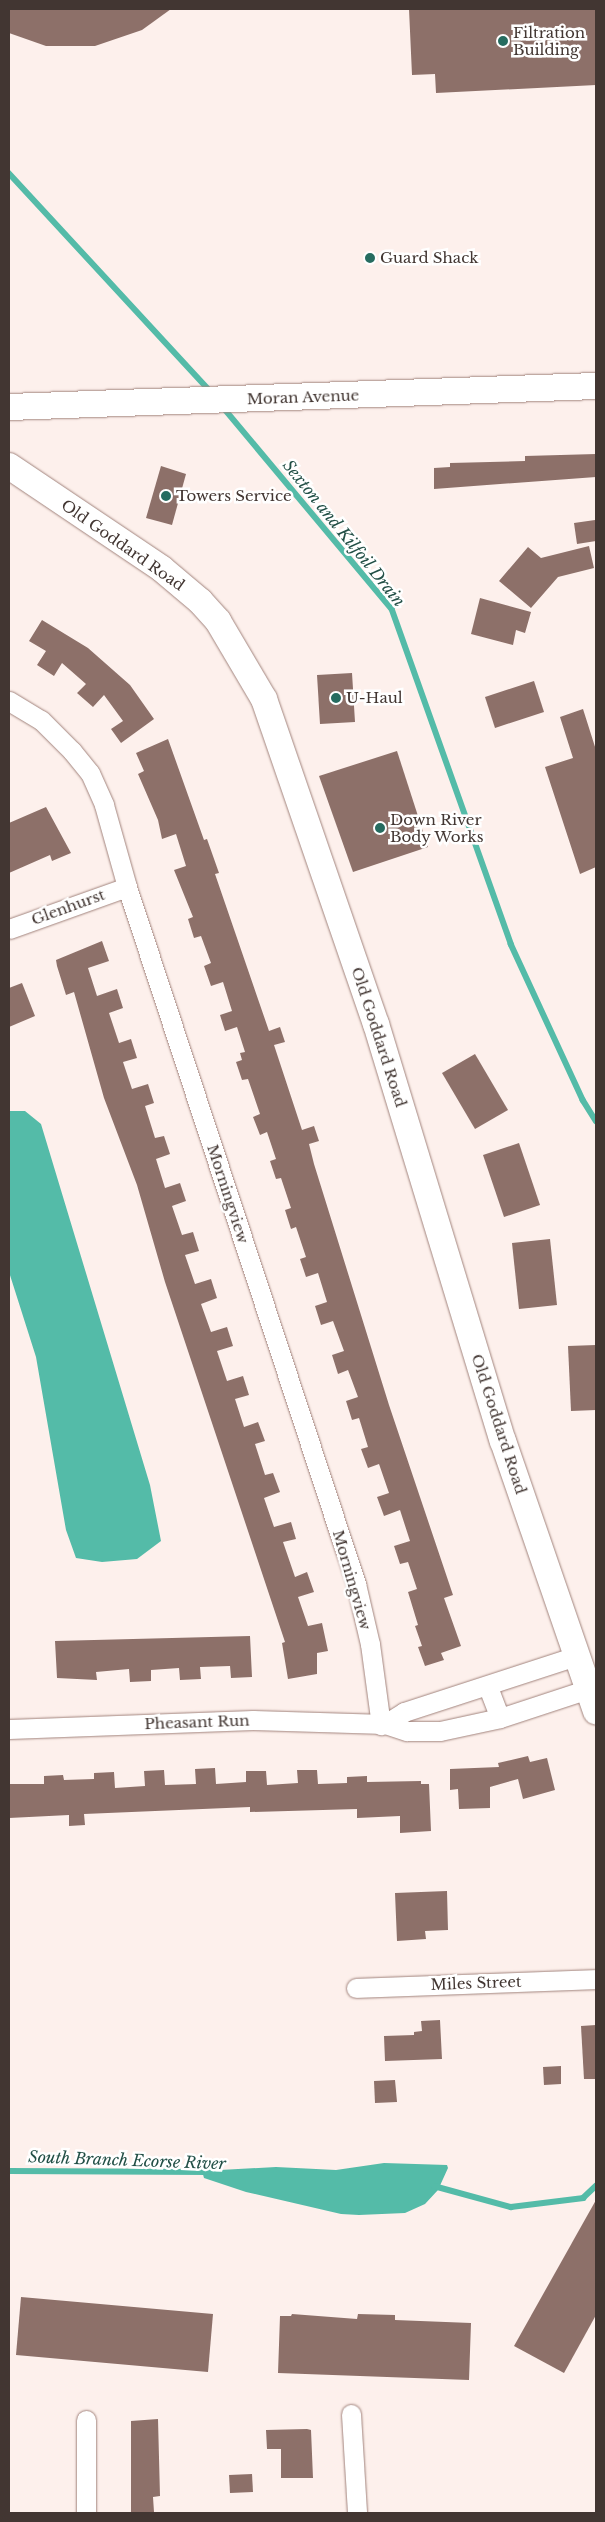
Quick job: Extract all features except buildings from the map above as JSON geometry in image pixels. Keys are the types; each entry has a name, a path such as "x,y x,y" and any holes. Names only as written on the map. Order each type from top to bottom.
{"street":[{"name":"Moran Avenue","path":"9,407 596,386"},
{"name":"Old Goddard Road","path":"9,466 162,569 200,601 218,621 264,699 376,1024 503,1441 592,1700"},
{"name":"Morningview","path":"9,701 55,733 90,773 104,806 127,886 356,1584 370,1644 383,1725"},
{"name":"Glenhurst","path":"9,929 127,886"},
{"path":"383,1725 404,1712 488,1687 576,1656"},
{"path":"488,1687 500,1718"},
{"name":"Pheasant Run","path":"9,1730 236,1721 383,1725 407,1731 432,1731 592,1700"},
{"name":"Miles Street","path":"356,1988 596,1979"},
{"path":"352,2414 357,2513"},
{"path":"86,2420 86,2513"}],"shaded area":[{"path":"9,1111 25,1111 41,1124 150,1485 161,1541 137,1559 102,1562 76,1558 66,1530 36,1357 9,1272"},
{"path":"384,2163 447,2165 448,2168 438,2190 425,2204 405,2213 359,2215 341,2214 246,2192 204,2178 202,2171 276,2167 336,2170"}],"waterway":[{"name":"Sexton and Kilfoil Drain","path":"9,173 211,392"},
{"name":"Sexton and Kilfoil Drain","path":"223,407 392,609 511,944 583,1100 596,1121"},
{"name":"South Branch Ecorse River","path":"9,2171 209,2172"},
{"name":"South Branch Ecorse River","path":"434,2186 511,2207 583,2198 596,2186"}],"place":[{"name":"Filtration Building","path":"503,41"},
{"name":"Guard Shack","path":"370,258"},
{"name":"Towers Service","path":"166,496"},
{"name":"U-Haul","path":"336,698"},
{"name":"Down River Body Works","path":"380,828"}]}
